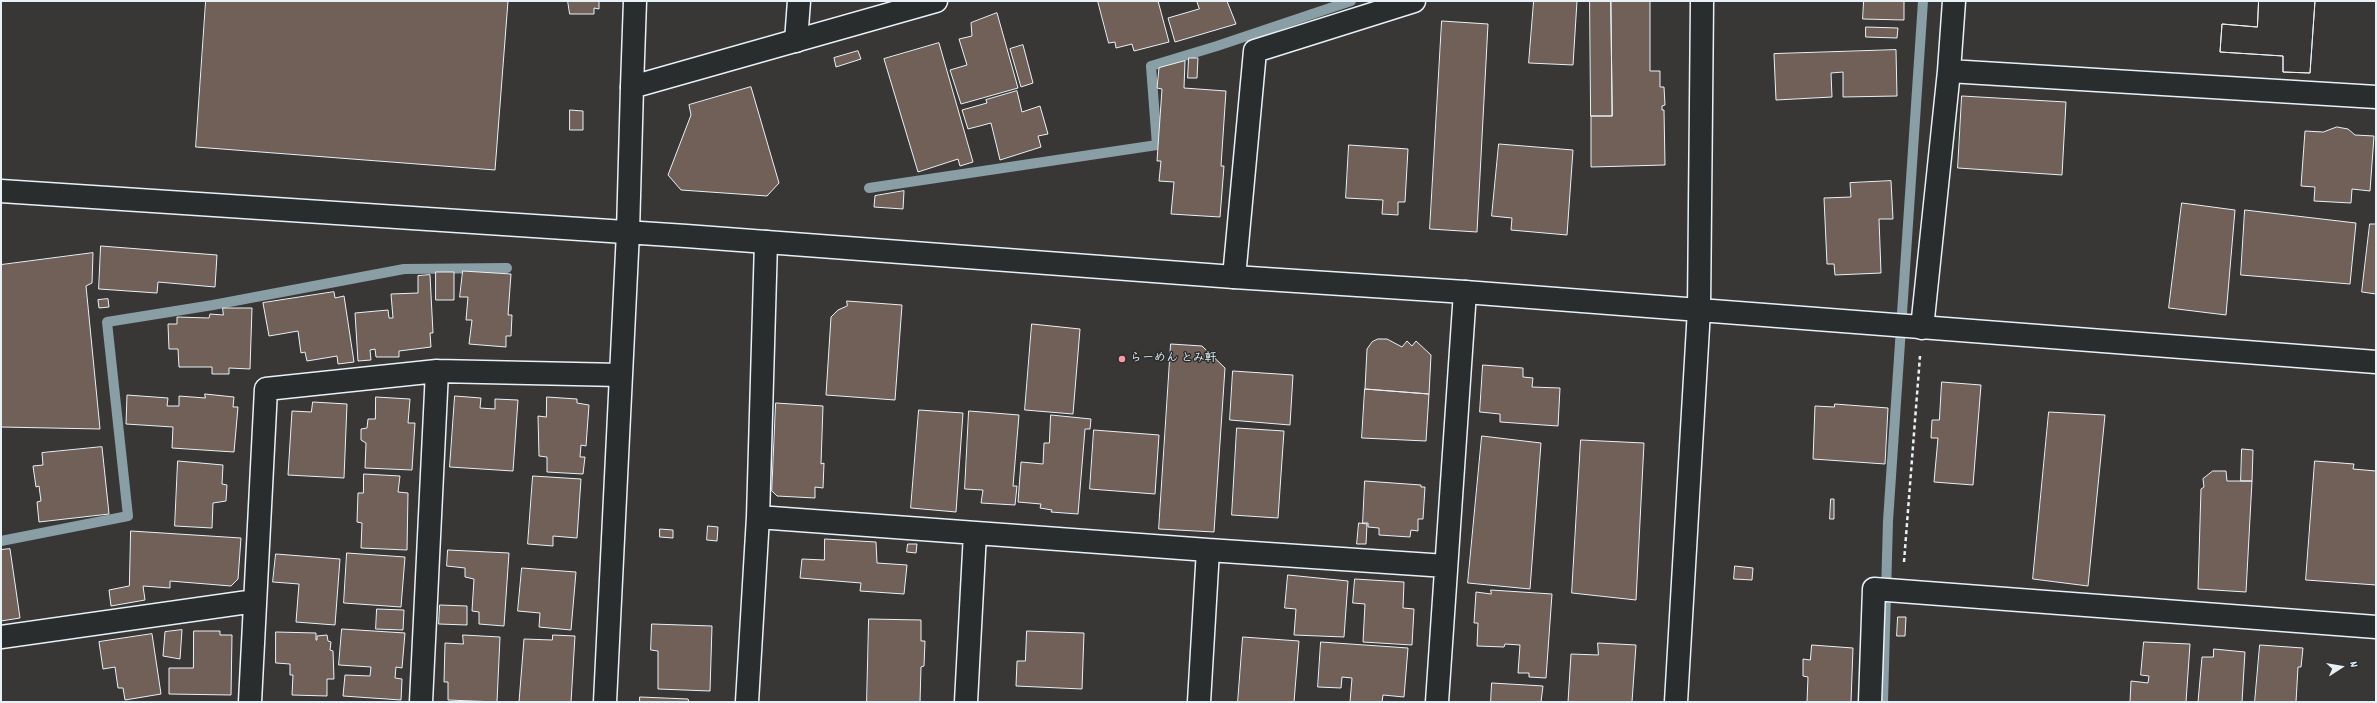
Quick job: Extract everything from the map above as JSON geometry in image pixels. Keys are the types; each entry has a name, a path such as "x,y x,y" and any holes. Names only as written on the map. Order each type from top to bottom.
{"street":[{"path":"605,702 628,232 635,1"},
{"path":"796,41 798,1"},
{"path":"632,87 936,1"},
{"path":"1234,277 1255,51 1414,1"},
{"path":"1676,702 1699,310 1702,1"},
{"path":"1922,328 1949,71 1954,1"},
{"path":"1949,71 2376,97"},
{"path":"1,191 628,232 1234,277 1465,292 2376,362"},
{"path":"747,702 758,517 766,242"},
{"path":"1437,702 1465,292"},
{"path":"250,702 266,389 437,371 620,375"},
{"path":"421,702 437,371"},
{"path":"758,517 1446,566"},
{"path":"966,702 975,533"},
{"path":"1199,702 1208,550"},
{"path":"1870,702 1874,589 2376,627"},
{"path":"1,638 256,601"}],"path":[{"path":"1902,592 1922,328"}],"building":[{"path":"206,1 508,1 495,170 196,147"},
{"path":"568,1 599,1 599,9 594,8 594,14 570,14"},
{"path":"1098,1 1158,1 1169,42 1134,51 1132,44 1116,48 1115,42 1109,43"},
{"path":"1197,1 1227,1 1236,24 1175,42 1168,18 1199,9"},
{"path":"1534,1 1577,1 1573,65 1529,63"},
{"path":"1590,1 1611,1 1612,116 1591,116"},
{"path":"1611,1 1650,1 1650,71 1660,71 1660,87 1664,87 1665,105 1662,106 1662,110 1664,110 1665,165 1591,167 1591,116 1612,116"},
{"path":"1864,1 1904,1 1904,20 1863,19"},
{"path":"2259,1 2315,1 2310,73 2283,72 2283,56 2220,52 2222,24 2257,27"},
{"path":"2259,1 2315,1 2310,73 2283,72 2283,56 2220,52 2222,24 2257,27"},
{"path":"997,13 1018,88 961,104 950,70 967,65 959,39 972,36 971,23"},
{"path":"1442,21 1488,24 1477,232 1430,229"},
{"path":"1866,27 1898,28 1897,38 1866,37"},
{"path":"939,43 973,162 960,166 958,159 918,172 884,59"},
{"path":"1023,45 1033,83 1021,87 1010,49"},
{"path":"1896,50 1897,96 1843,97 1843,72 1831,73 1832,97 1776,100 1774,54"},
{"path":"858,51 861,59 836,67 834,58"},
{"path":"1189,58 1198,58 1197,78 1188,78"},
{"path":"1185,61 1184,88 1226,91 1221,166 1224,166 1220,217 1171,214 1174,182 1159,181 1161,161 1157,161 1162,89 1157,88 1159,68"},
{"path":"751,87 779,183 767,196 681,190 668,175 691,115 689,105"},
{"path":"1017,91 1022,112 1040,106 1048,134 1038,136 1041,147 1000,160 991,123 968,129 962,110 987,103 986,100"},
{"path":"1962,96 2066,102 2062,175 1958,168"},
{"path":"570,110 583,111 583,130 570,130"},
{"path":"2337,127 2348,129 2355,135 2374,136 2370,191 2352,189 2351,203 2314,201 2315,187 2301,186 2305,131 2323,132"},
{"path":"1499,144 1573,150 1567,235 1511,230 1512,218 1492,216"},
{"path":"1349,145 1408,149 1405,202 1398,202 1398,215 1382,214 1383,200 1346,198"},
{"path":"1891,181 1893,219 1879,219 1881,273 1835,275 1834,264 1827,264 1824,198 1851,197 1850,183"},
{"path":"904,191 903,209 874,207 875,196"},
{"path":"2182,203 2235,210 2226,315 2169,308"},
{"path":"2245,210 2356,223 2350,284 2241,275"},
{"path":"2370,224 2376,224 2376,294 2362,292"},
{"path":"101,246 217,255 215,287 158,282 157,293 99,289"},
{"path":"93,253 92,283 86,286 100,429 1,427 1,265"},
{"path":"463,271 511,274 508,315 512,315 511,336 506,336 506,347 469,344 472,320 466,320 468,297 460,297"},
{"path":"436,272 454,272 454,300 436,300"},
{"path":"430,275 433,333 430,333 431,347 399,351 399,357 376,357 375,349 370,350 371,360 358,361 355,313 388,310 389,318 393,318 391,294 418,293 418,276"},
{"path":"334,292 335,298 344,296 354,362 338,364 337,356 307,361 305,352 301,353 298,331 269,336 263,303"},
{"path":"108,299 109,307 99,308 98,300"},
{"path":"847,301 902,305 895,400 826,395 831,317 838,310 847,306"},
{"path":"223,308 252,308 250,369 229,368 229,374 212,374 212,367 179,367 178,349 169,349 168,324 177,324 177,317 209,318 210,314 223,315"},
{"path":"1032,324 1080,329 1073,414 1025,410"},
{"path":"1378,339 1387,339 1402,347 1407,341 1412,346 1416,341 1431,355 1429,394 1365,389 1367,349 1372,342"},
{"path":"1171,344 1202,346 1225,368 1214,532 1159,529"},
{"path":"1483,365 1523,368 1523,377 1533,378 1532,387 1560,388 1558,426 1500,422 1500,414 1480,412"},
{"path":"1233,371 1293,375 1290,425 1230,420"},
{"path":"1942,382 1981,385 1973,485 1934,482 1938,438 1931,438 1932,420 1939,420"},
{"path":"1365,389 1429,394 1426,441 1362,438"},
{"path":"205,394 234,397 233,407 238,407 234,452 172,448 173,427 126,424 127,395 168,398 167,406 179,406 179,396 205,398"},
{"path":"455,396 481,398 480,408 495,409 495,399 518,400 513,471 450,467"},
{"path":"376,397 410,399 408,423 415,423 412,470 365,468 366,443 361,440 361,429 367,428 368,419 375,419"},
{"path":"547,397 577,399 577,403 589,405 586,446 581,445 580,457 585,457 583,474 547,472 547,457 539,456 538,416 546,417"},
{"path":"313,402 347,404 344,478 288,475 292,411 311,412"},
{"path":"776,403 823,406 821,464 824,463 823,488 815,487 815,498 777,496 772,491"},
{"path":"1835,404 1888,408 1885,464 1813,459 1815,406 1834,407"},
{"path":"919,410 963,413 956,512 911,508"},
{"path":"969,411 1019,415 1013,486 1017,486 1015,505 981,503 983,490 965,489"},
{"path":"2049,412 2105,415 2088,586 2033,579"},
{"path":"1051,415 1091,419 1090,429 1085,429 1078,514 1051,512 1052,510 1040,508 1041,504 1018,502 1021,462 1043,464 1044,443 1049,443"},
{"path":"1237,428 1284,431 1278,518 1232,515"},
{"path":"1094,430 1159,435 1155,494 1090,489"},
{"path":"1482,436 1541,443 1530,589 1468,583"},
{"path":"1581,440 1644,443 1636,600 1572,593"},
{"path":"102,447 109,514 39,522 37,502 41,501 39,486 36,487 33,466 43,465 42,453"},
{"path":"2242,449 2253,450 2252,481 2241,481"},
{"path":"178,461 223,465 222,484 227,485 226,501 213,503 212,528 175,526"},
{"path":"2315,461 2354,464 2353,469 2376,471 2376,585 2306,580"},
{"path":"2213,471 2226,471 2227,481 2252,481 2246,592 2198,589 2201,489 2204,487 2203,479"},
{"path":"364,474 400,476 398,492 408,493 407,550 361,548 362,523 357,522 358,493 363,493"},
{"path":"533,476 581,479 577,538 553,536 553,546 528,544"},
{"path":"1365,481 1421,485 1421,487 1425,487 1423,519 1418,519 1418,531 1411,530 1410,537 1379,535 1379,528 1368,527 1368,523 1363,523"},
{"path":"1831,499 1834,499 1834,519 1830,519"},
{"path":"1359,523 1367,524 1366,544 1357,544"},
{"path":"708,526 718,527 717,541 707,540"},
{"path":"660,529 673,530 673,538 660,537"},
{"path":"131,531 241,538 238,579 231,586 170,581 170,588 143,586 145,600 111,606 109,590 129,586"},
{"path":"825,539 876,542 877,563 907,565 904,594 860,591 861,583 800,578 802,559 824,560"},
{"path":"908,544 917,544 916,553 907,552"},
{"path":"10,549 20,618 1,621 1,550"},
{"path":"448,550 509,553 504,626 479,624 479,612 472,611 474,579 465,577 465,568 447,566"},
{"path":"347,553 405,557 401,607 344,603"},
{"path":"276,554 340,559 335,625 296,622 299,584 273,582"},
{"path":"1735,566 1753,568 1752,580 1734,579"},
{"path":"522,568 576,572 571,630 539,627 540,613 518,611"},
{"path":"1288,575 1348,581 1344,637 1294,635 1296,609 1285,608"},
{"path":"1355,579 1404,582 1403,608 1414,609 1412,645 1363,642 1365,604 1353,603"},
{"path":"1491,590 1552,594 1546,678 1529,677 1529,673 1518,673 1520,645 1505,644 1504,647 1477,646 1478,623 1474,623 1476,592 1491,594"},
{"path":"440,605 467,606 467,625 439,624"},
{"path":"377,609 404,610 403,630 376,629"},
{"path":"1898,617 1906,617 1905,636 1897,636"},
{"path":"869,619 921,620 921,641 925,641 924,666 921,667 920,702 867,702"},
{"path":"652,624 712,626 710,691 658,689 658,651 651,650"},
{"path":"342,629 405,633 402,668 396,667 395,678 402,679 401,700 343,696 345,675 370,676 371,667 339,665"},
{"path":"182,630 180,659 163,656 165,632"},
{"path":"194,631 220,631 220,635 232,635 231,695 169,694 169,668 193,668"},
{"path":"1027,631 1084,633 1082,689 1016,686 1017,661 1025,661"},
{"path":"276,632 316,633 316,640 317,636 327,635 328,641 331,642 330,650 333,651 334,679 327,679 327,696 292,695 293,675 290,675 290,664 276,663"},
{"path":"152,634 161,694 125,700 123,688 118,688 115,667 103,669 99,642"},
{"path":"463,635 500,637 497,702 448,700 448,682 444,682 445,643 463,644"},
{"path":"553,635 575,636 571,702 519,702 524,639 552,640"},
{"path":"1243,637 1299,641 1294,702 1238,702"},
{"path":"1321,642 1408,648 1404,697 1383,695 1382,702 1350,702 1352,678 1342,677 1341,688 1318,687"},
{"path":"2144,642 2190,644 2186,702 2130,702 2131,681 2148,683 2149,676 2141,675"},
{"path":"1598,643 1636,645 1632,702 1568,702 1571,654 1598,655"},
{"path":"1812,645 1853,648 1851,702 1807,702 1808,677 1803,676 1803,659 1810,660"},
{"path":"2260,645 2303,648 2301,667 2298,667 2296,702 2255,702"},
{"path":"2214,649 2245,652 2242,702 2198,702 2202,657 2213,657"},
{"path":"1492,683 1543,686 1541,702 1491,702"},
{"path":"640,697 688,699 689,702 640,702"}],"waterway":[{"path":"869,188 1157,145 1151,66 1217,46 1351,1"},
{"path":"1883,702 1888,521 1923,1"},
{"path":"1,541 128,516 107,322 213,305 404,269 507,268"}],"place":[{"name":"らーめん とみ軒","path":"1122,359"}]}
